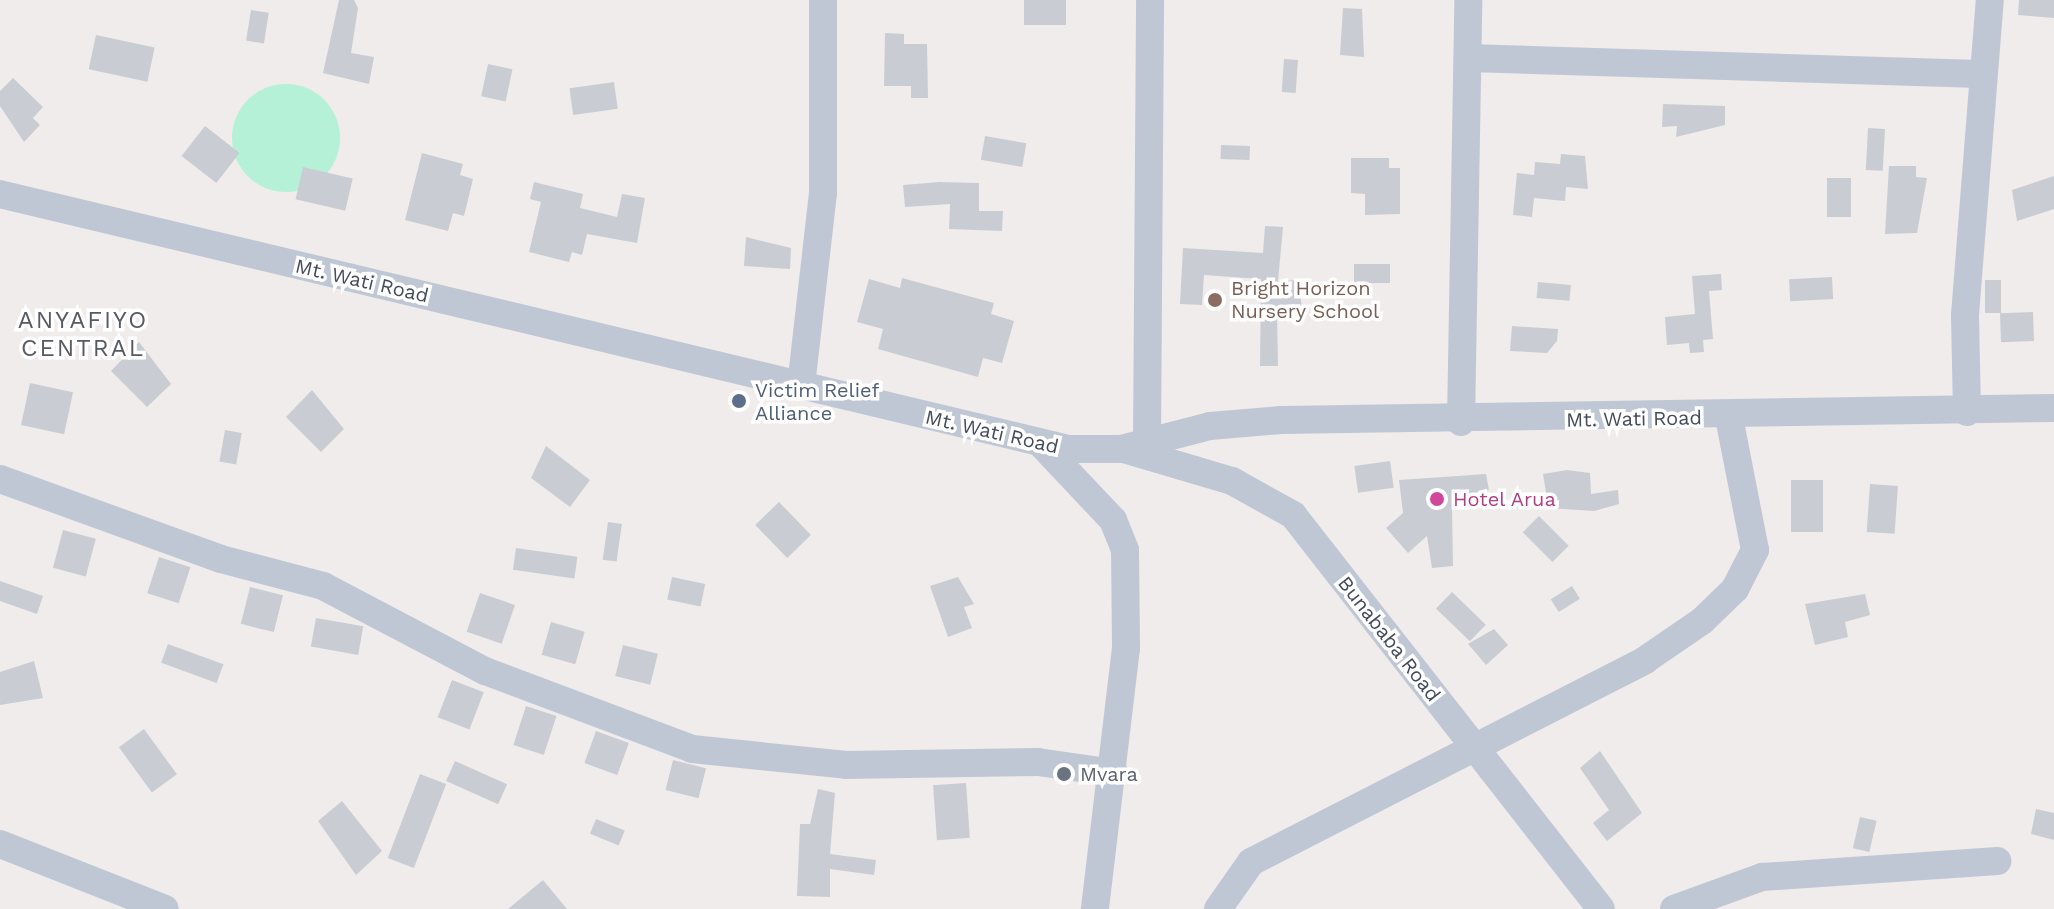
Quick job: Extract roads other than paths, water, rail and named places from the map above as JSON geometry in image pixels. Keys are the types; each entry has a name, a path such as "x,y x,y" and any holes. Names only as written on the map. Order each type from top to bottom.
{"street":[{"path":"801,386 823,193 823,0"},
{"path":"1134,445 1150,0"},
{"path":"1461,422 1468,0"},
{"path":"1967,412 1965,315 1980,74 1990,0"},
{"path":"1468,58 1980,74"},
{"name":"Mt. Wati Road","path":"0,194 1043,446 1134,445 1210,426 1281,420 1461,422 1729,418 2054,408"},
{"path":"1218,909 1251,862 1680,640 1735,589 1755,550 1729,418"},
{"name":"Bunababa Road","path":"1134,445 1274,499 1601,909"},
{"path":"1043,446 1113,520 1125,550 1126,648 1114,773 1095,909"},
{"path":"0,479 221,559 323,586 485,671 685,747 846,765 1038,762 1114,773"},
{"path":"0,844 124,901 165,909"},
{"path":"1674,909 1762,877 1997,861"}],"place":[{"name":"Bright Horizon Nursery School","path":"1215,300"},
{"name":"Victim Relief Alliance","path":"739,401"},
{"name":"Hotel Arua","path":"1437,499"},
{"name":"Mvara","path":"1064,774"}],"district":[{"name":"ANYAFIYO CENTRAL","path":"83,335"}]}
